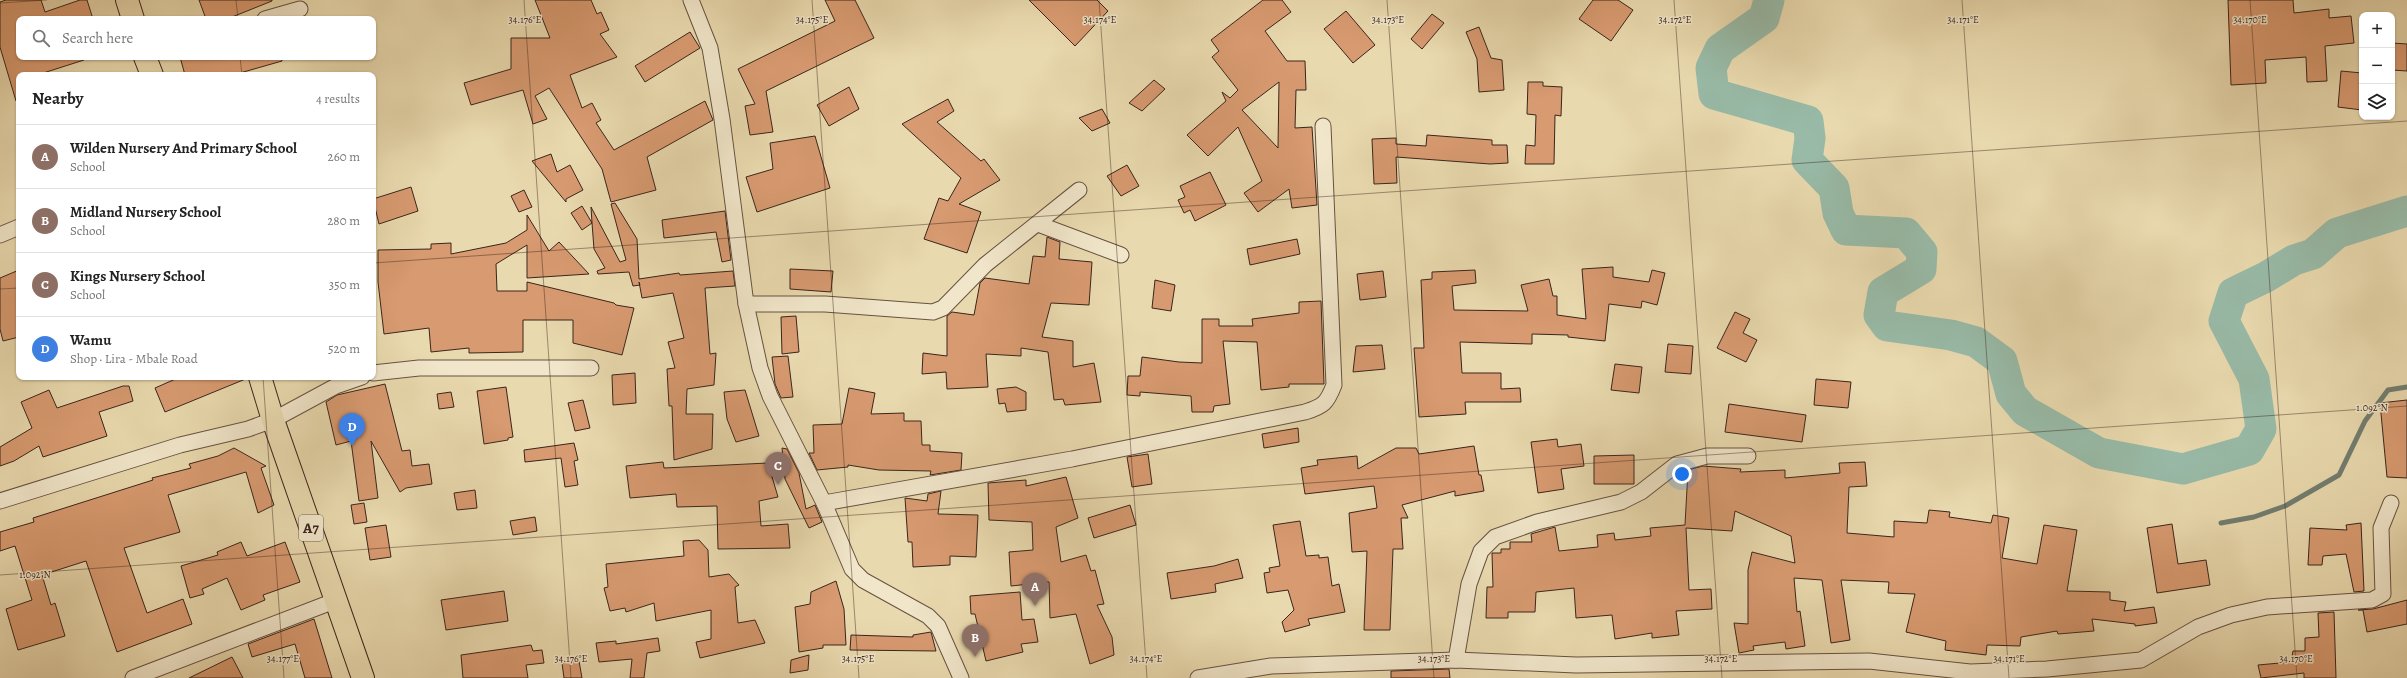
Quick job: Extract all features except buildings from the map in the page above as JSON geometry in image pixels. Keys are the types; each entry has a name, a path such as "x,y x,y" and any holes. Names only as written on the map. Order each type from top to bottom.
{"main road":[{"path":"127,0 132,16"},
{"name":"A7","path":"261,380 273,420 363,678"}],"street":[{"path":"691,0 711,56 722,119 746,304 760,368 770,396 824,503 852,569 863,580 928,616 938,626 961,678"},
{"path":"276,16 300,9"},
{"path":"824,503 1088,456 1305,412 1323,404 1328,400 1334,385 1323,126"},
{"path":"746,304 825,304 933,312 943,308 985,265 1079,190"},
{"path":"1038,224 1121,255"},
{"path":"0,235 16,228"},
{"path":"376,373 419,368 591,368"},
{"path":"0,501 180,445 248,429 273,420 336,386 353,380"},
{"path":"1456,660 1469,584 1481,551 1495,537 1537,522 1621,502 1641,492 1677,464 1707,456 1748,456"},
{"path":"1198,678 1271,666 1456,660 1576,665 1869,661 1970,672 2047,669 2141,660 2198,627 2231,615 2267,607 2372,600 2383,594 2381,528 2391,503"},
{"path":"133,678 336,600"}],"waterway":[{"path":"1769,0 1764,18 1720,49 1711,68 1714,94 1808,121 1810,138 1807,160 1834,188 1838,213 1846,230 1906,233 1922,252 1921,269 1883,292 1879,315 1887,326 1951,335 1976,342 2002,361 2011,394 2025,411 2099,453 2183,469 2249,450 2261,429 2254,379 2224,321 2233,293 2266,277 2294,260 2313,254 2337,233 2407,211"},
{"path":"2221,523 2254,517 2285,506 2339,475 2365,421 2388,390 2407,387"}],"place":[{"name":"Wamu","path":"352,446"},
{"name":"Kings Nursery School","path":"778,485"},
{"name":"Wilden Nursery And Primary School","path":"1035,606"},
{"name":"Midland Nursery School","path":"975,657"}]}
